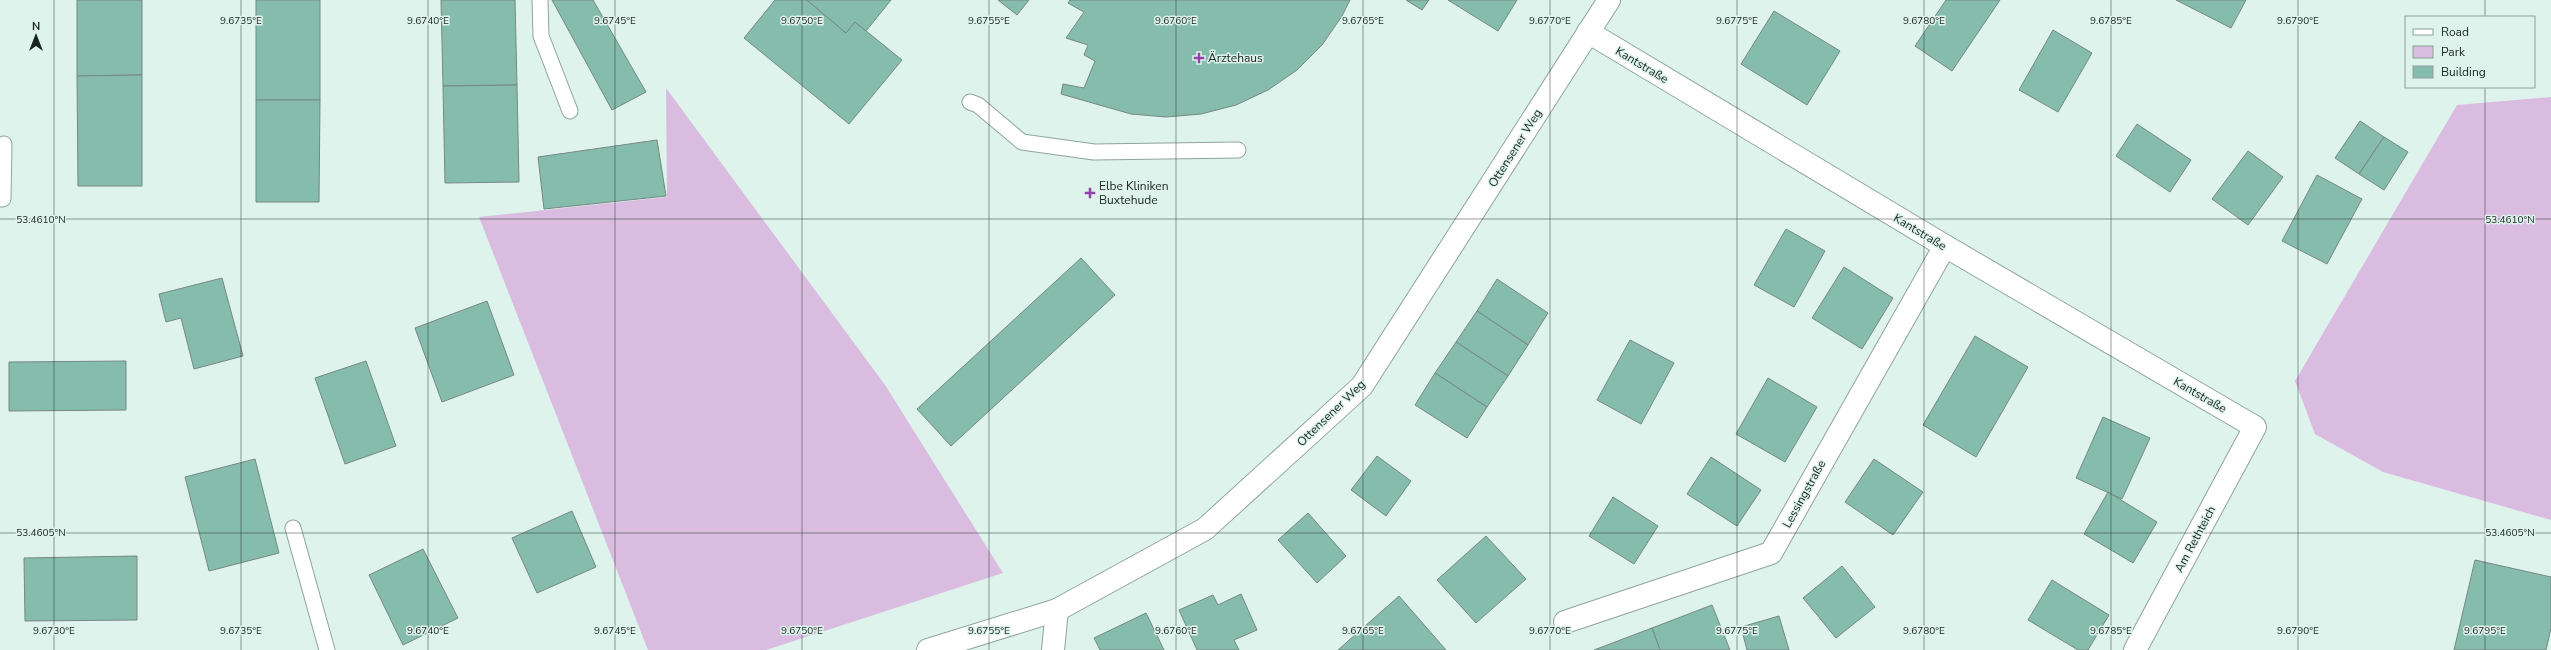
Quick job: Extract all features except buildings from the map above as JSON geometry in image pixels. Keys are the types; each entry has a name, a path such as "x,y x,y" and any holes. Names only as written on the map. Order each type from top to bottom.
{"street":[{"name":"Ottensener Weg","path":"928,650 1057,610 1205,529 1362,386 1609,0"},
{"name":"Kantstraße","path":"1588,32 1945,246 2255,427"},
{"name":"Lessingstraße","path":"1565,622 1771,553 1945,246"},
{"name":"Am Rethteich","path":"2135,650 2255,427"},
{"path":"1053,650 1057,610"}],"lane":[{"path":"540,0 541,36 570,111"},
{"path":"970,102 978,105 1022,142 1094,152 1238,150"},
{"path":"0,199 3,199 4,144"},
{"path":"294,528 327,650"}],"green space":[{"path":"666,88 885,385 1003,573 766,650 648,650 479,217 667,197"},
{"path":"2551,97 2551,520 2383,472 2315,434 2295,381 2457,105"}],"place":[{"name":"Ärztehaus","path":"1199,58"},
{"name":"Elbe Kliniken Buxtehude","path":"1090,193"}]}
